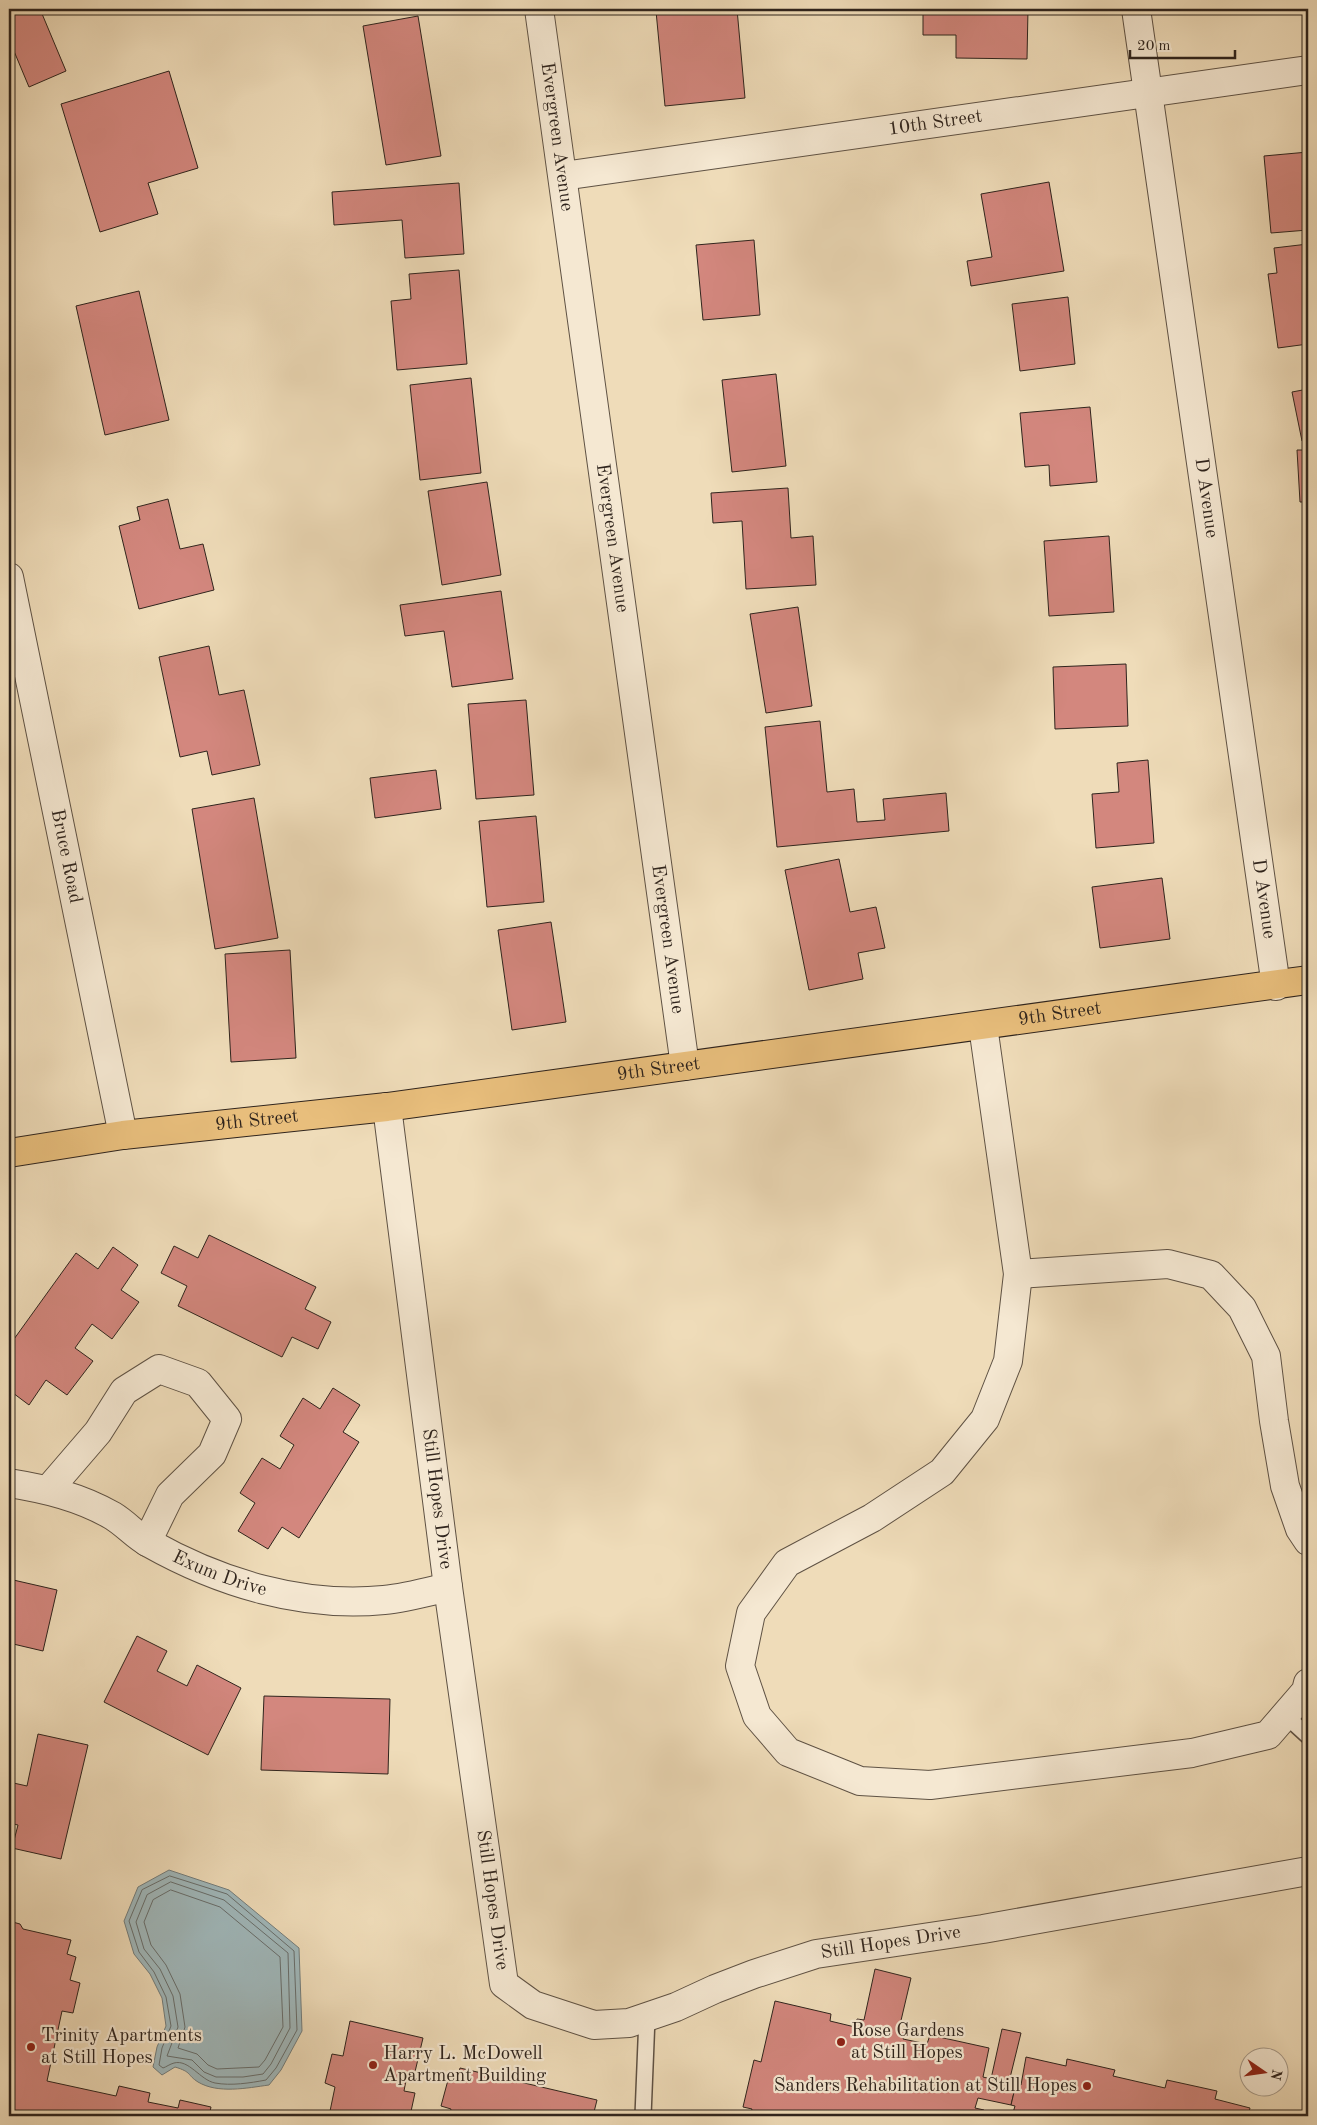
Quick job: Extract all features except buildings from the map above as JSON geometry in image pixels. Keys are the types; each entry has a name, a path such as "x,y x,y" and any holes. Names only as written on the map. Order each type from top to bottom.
{"main road":[{"name":"9th Street","path":"9,1153 123,1134 388,1107 1276,986 1308,980"}],"street":[{"name":"Evergreen Avenue","path":"539,9 685,1066"},
{"name":"D Avenue","path":"1136,9 1276,986"},
{"name":"10th Street","path":"562,176 1308,70"},
{"name":"Bruce Road","path":"9,577 123,1134"},
{"path":"983,1026 1018,1274 1008,1361 985,1419 942,1472 872,1518 787,1562 751,1613 740,1666 757,1716 788,1752 860,1781 930,1784 1192,1753 1268,1735 1306,1691 1308,1683"},
{"name":"Still Hopes Drive","path":"388,1107 448,1587 504,1984 533,2006 594,2024 629,2023 676,2007 715,1988 816,1954 983,1929 1308,1872"},
{"path":"1018,1274 1168,1264 1211,1275 1242,1308 1266,1356 1285,1486 1300,1529 1308,1540"},
{"path":"48,1489 98,1432 124,1391 159,1368 198,1383 227,1419 212,1454 170,1495 146,1542"},
{"name":"Exum Drive","path":"9,1483 48,1489 83,1500 114,1517 146,1542 200,1570 260,1590 303,1598 353,1601 385,1600 448,1587"}],"lane":[{"path":"1285,1715 1308,1736"},
{"path":"643,2116 647,2017"}],"water":[{"path":"169,1870 229,1890 299,1948 302,2031 281,2070 269,2085 233,2089 214,2088 198,2082 187,2072 175,2067 162,2075 153,2067 157,2047 166,2026 162,1998 150,1974 134,1954 124,1921 138,1887"}],"place":[{"name":"Rose Gardens at Still Hopes","path":"841,2042"},
{"name":"Trinity Apartments at Still Hopes","path":"31,2047"},
{"name":"Harry L. McDowell Apartment Building","path":"373,2065"},
{"name":"Sanders Rehabilitation at Still Hopes","path":"1087,2086"}]}
